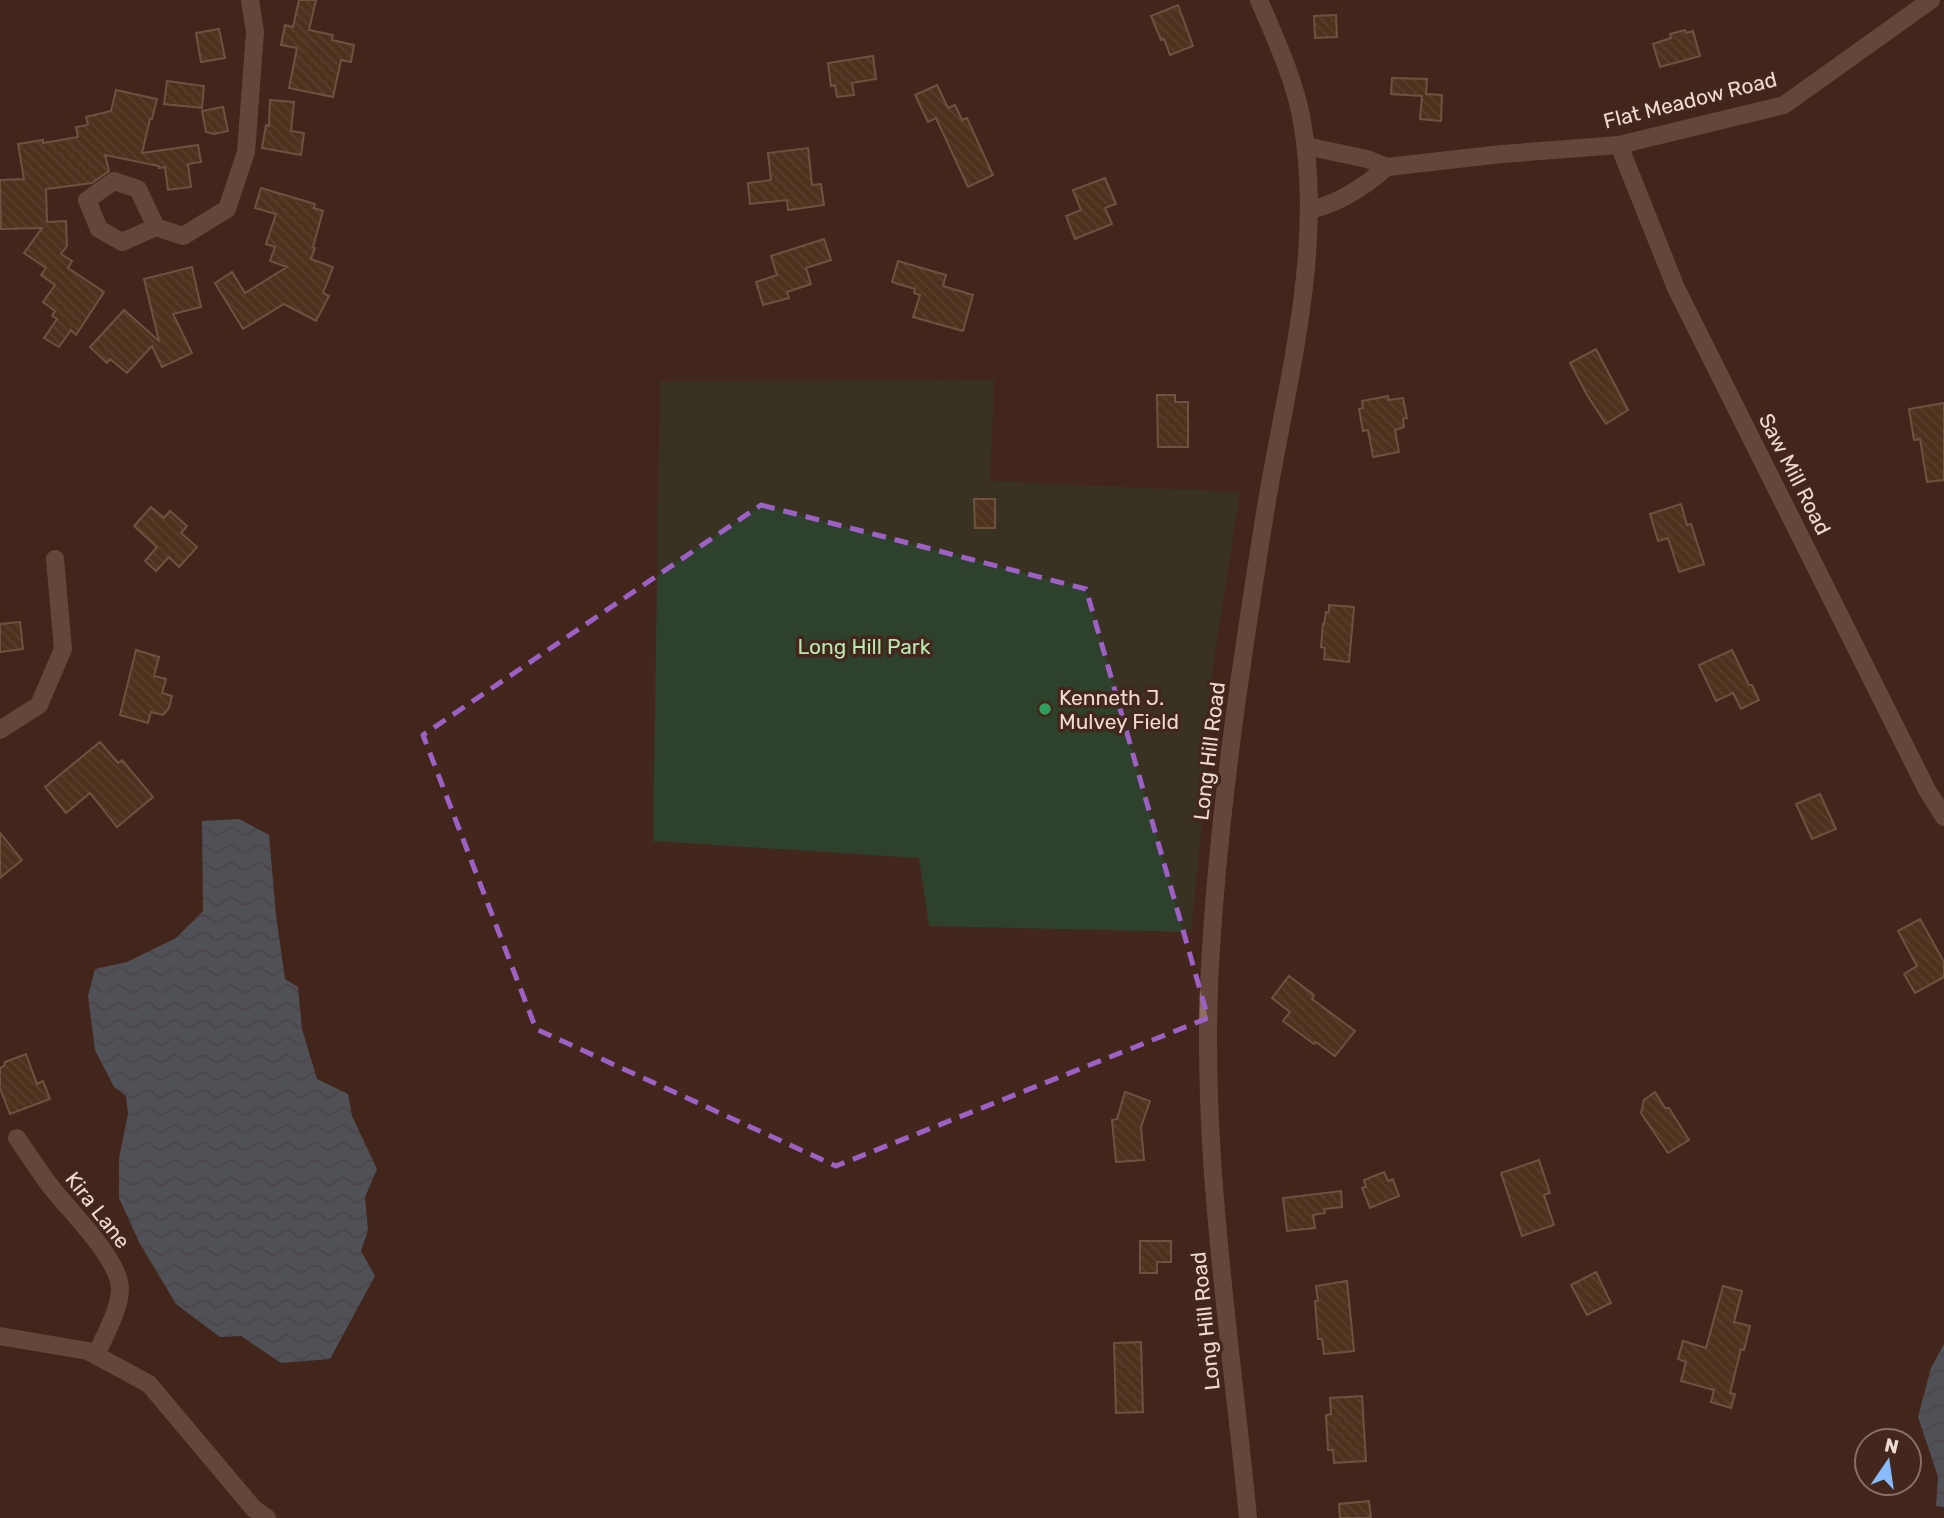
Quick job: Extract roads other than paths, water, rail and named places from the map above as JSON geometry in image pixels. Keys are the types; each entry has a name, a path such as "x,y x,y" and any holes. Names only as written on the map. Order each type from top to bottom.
{"street":[{"path":"156,227 183,236 227,209 246,152 255,32 250,0"},
{"name":"Long Hill Road","path":"1248,1518 1211,1141 1208,1085 1211,950 1238,692 1266,508 1303,297 1309,210 1306,146 1300,113 1290,75 1259,0"},
{"name":"Flat Meadow Road","path":"1306,146 1367,159 1387,167 1619,145 1784,104 1931,0"},
{"name":"Saw Mill Road","path":"1619,145 1676,288 1927,790 1944,817"},
{"path":"1309,210 1326,206 1353,193 1387,167"},
{"path":"0,730 39,705 63,649 55,559"},
{"name":"Kira Lane","path":"17,1138 51,1187 84,1224 112,1263 118,1277 118,1304 96,1355"},
{"path":"0,1336 88,1351 149,1384 254,1509 267,1518"}],"water":[{"path":"239,819 269,835 285,979 298,987 302,1029 317,1079 348,1094 352,1116 377,1169 365,1197 368,1230 361,1251 375,1276 330,1359 281,1363 241,1336 220,1337 176,1304 139,1242 119,1198 119,1158 128,1114 126,1096 114,1087 95,1050 88,996 95,969 127,962 176,938 203,911 202,821"},
{"path":"1944,1344 1944,1507 1936,1506 1938,1477 1918,1417 1931,1368"}],"place":[{"name":"Kenneth J. Mulvey Field","path":"1045,709"}],"park label":[{"name":"Long Hill Park","path":"864,646"}]}
